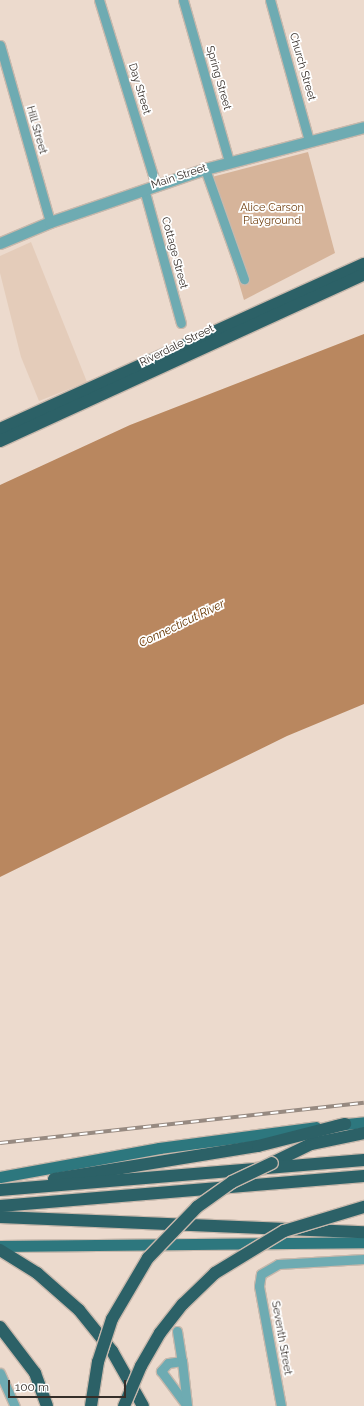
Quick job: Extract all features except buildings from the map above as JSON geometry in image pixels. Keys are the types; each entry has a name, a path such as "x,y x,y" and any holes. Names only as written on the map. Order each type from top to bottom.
{"highway":[{"name":"Riverdale Street","path":"0,429 364,264"},
{"name":"Riverdale Street","path":"0,440 364,274"},
{"path":"53,1183 258,1146 345,1124"},
{"path":"91,1406 107,1333 144,1264 197,1207 232,1182 311,1144 364,1132"},
{"path":"272,1163 319,1148 364,1141"},
{"path":"0,1189 53,1183 364,1160"},
{"path":"0,1206 364,1176"},
{"path":"124,1406 143,1362 177,1311 215,1273 259,1243 300,1225 364,1207"},
{"path":"0,1217 364,1232"},
{"path":"0,1250 37,1273 93,1326 144,1406"},
{"path":"133,1406 148,1364 177,1311"},
{"path":"0,1327 35,1373 47,1406"}],"main road":[{"path":"0,1177 194,1142 364,1122"},
{"path":"0,1246 364,1242"}],"street":[{"name":"Day Street","path":"99,0 156,185"},
{"name":"Spring Street","path":"183,0 230,162"},
{"name":"Church Street","path":"270,0 309,141"},
{"name":"Hill Street","path":"0,46 50,222"},
{"name":"Main Street","path":"0,243 50,222 205,169 364,127"},
{"path":"205,169 244,279"},
{"name":"Cottage Street","path":"144,189 180,323"},
{"name":"Seventh Street","path":"281,1406 260,1290 261,1274 273,1265 364,1259"},
{"path":"177,1331 187,1406"},
{"path":"182,1361 168,1363 161,1371 187,1406"},
{"path":"0,1373 15,1406"}],"shaded area":[{"path":"31,242 87,382 39,401 21,357 0,273 0,256"}],"green space":[{"name":"Alice Carson Playground","path":"308,152 335,253 244,300 208,178"}],"water":[{"name":"Connecticut River","path":"364,334 364,704 287,736 0,877 0,485 130,425"}],"railway":[{"path":"0,1143 364,1103"}]}
